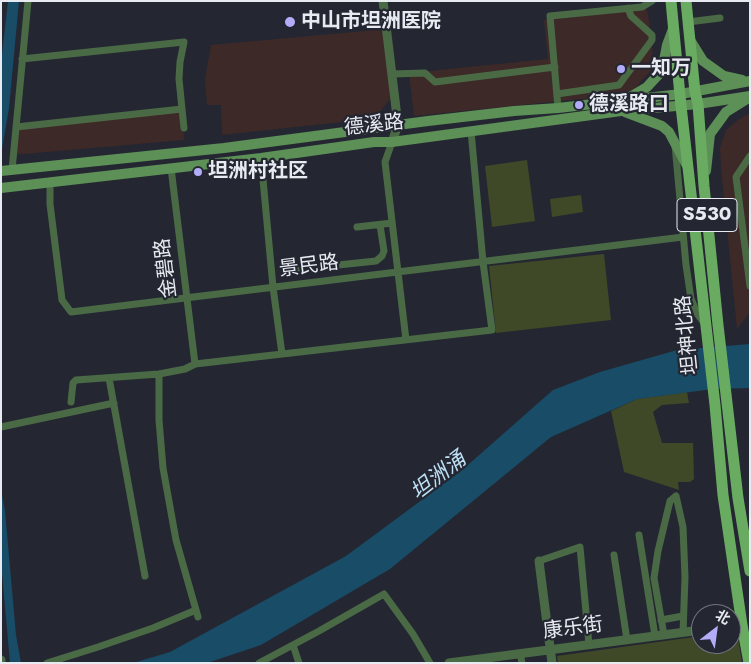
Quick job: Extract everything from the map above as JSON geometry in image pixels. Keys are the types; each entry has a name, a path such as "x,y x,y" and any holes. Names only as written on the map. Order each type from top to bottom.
{"main road":[{"name":"坦神北路","path":"671,1 688,168 712,325 721,405 750,571"},
{"path":"686,1 695,92"},
{"path":"674,25 659,74 647,87 630,97 621,106 662,126 669,132 688,168"},
{"path":"690,40 703,61 724,76 749,81"},
{"name":"德溪路","path":"4,187 471,132 749,81"},
{"name":"坦神北路","path":"695,92 698,104 704,186 712,325"},
{"path":"704,186 710,134 726,112 750,97"},
{"name":"德溪路","path":"6,170 224,148 514,111 621,106 681,106 750,97"},
{"name":"坦神北路","path":"721,405 722,495 734,604"},
{"name":"坦神北路","path":"741,638 749,663"}],"street":[{"path":"6,170 16,127 28,1"},
{"path":"383,1 398,126 385,162 406,340"},
{"path":"558,108 550,16 642,7 652,1"},
{"path":"557,94 619,85 652,40 652,35 630,16 628,8"},
{"path":"688,22 720,18"},
{"path":"22,59 184,42 179,79 184,128"},
{"path":"392,74 425,73 435,82 555,67"},
{"path":"16,127 182,109"},
{"path":"71,402 73,384 76,380 159,374 185,370 195,364 492,330 483,262 471,132"},
{"path":"674,140 691,299 698,315 712,325"},
{"path":"750,156 736,177 750,286"},
{"path":"261,158 273,287 282,354"},
{"name":"金碧路","path":"171,168 195,364"},
{"name":"景民路","path":"50,182 50,204 62,300 71,312 683,237"},
{"path":"357,228 392,223"},
{"path":"300,269 379,260 384,251 380,225"},
{"path":"342,265 344,279"},
{"path":"47,663 197,614 176,540 163,468 159,420 159,374"},
{"path":"109,378 144,576"},
{"path":"1,427 114,402"},
{"path":"659,636 661,620 654,578 658,551 670,501 676,496 683,527 685,578 683,633"},
{"path":"639,535 659,636"},
{"path":"552,663 539,561 580,547 589,644"},
{"path":"614,556 627,640"},
{"path":"259,663 384,594 413,634 430,663"},
{"path":"661,620 683,616"},
{"name":"康乐街","path":"450,663 521,658 551,649 691,632"},
{"path":"293,645 300,663"}],"shaded area":[{"path":"647,9 652,40 653,68 630,94 414,116 409,73 548,59 544,20"},
{"path":"387,29 394,94 378,114 369,119 222,135 221,105 207,105 205,79 211,45"},
{"path":"182,109 184,140 12,155 16,127"},
{"path":"750,113 750,312 737,329 720,148 726,130"}],"green space":[{"path":"527,160 535,221 492,227 485,166"},
{"path":"581,195 583,212 552,217 550,199"},
{"path":"604,254 611,320 496,333 489,266"},
{"path":"687,392 689,403 662,405 653,412 662,443 693,443 694,479 690,482 678,482 679,490 624,472 611,411 637,399"},
{"path":"691,637 691,654 741,654 742,663 558,663 557,656"}],"water":[{"path":"8,1 19,1 9,108 1,155 1,63"},
{"path":"750,344 750,388 713,389 637,399 551,437 390,569 261,645 207,663 133,663 170,652 346,556 461,471 553,390 600,372 677,350"},
{"path":"1,490 5,511 16,635 21,663 10,663 1,562"}],"place":[{"name":"中山市坦洲医院","path":"290,22"},
{"name":"一知万","path":"621,69"},
{"name":"德溪路口","path":"579,105"},
{"name":"坦洲村社区","path":"198,172"}],"water label":[{"name":"坦洲涌","path":"439,477"}]}
